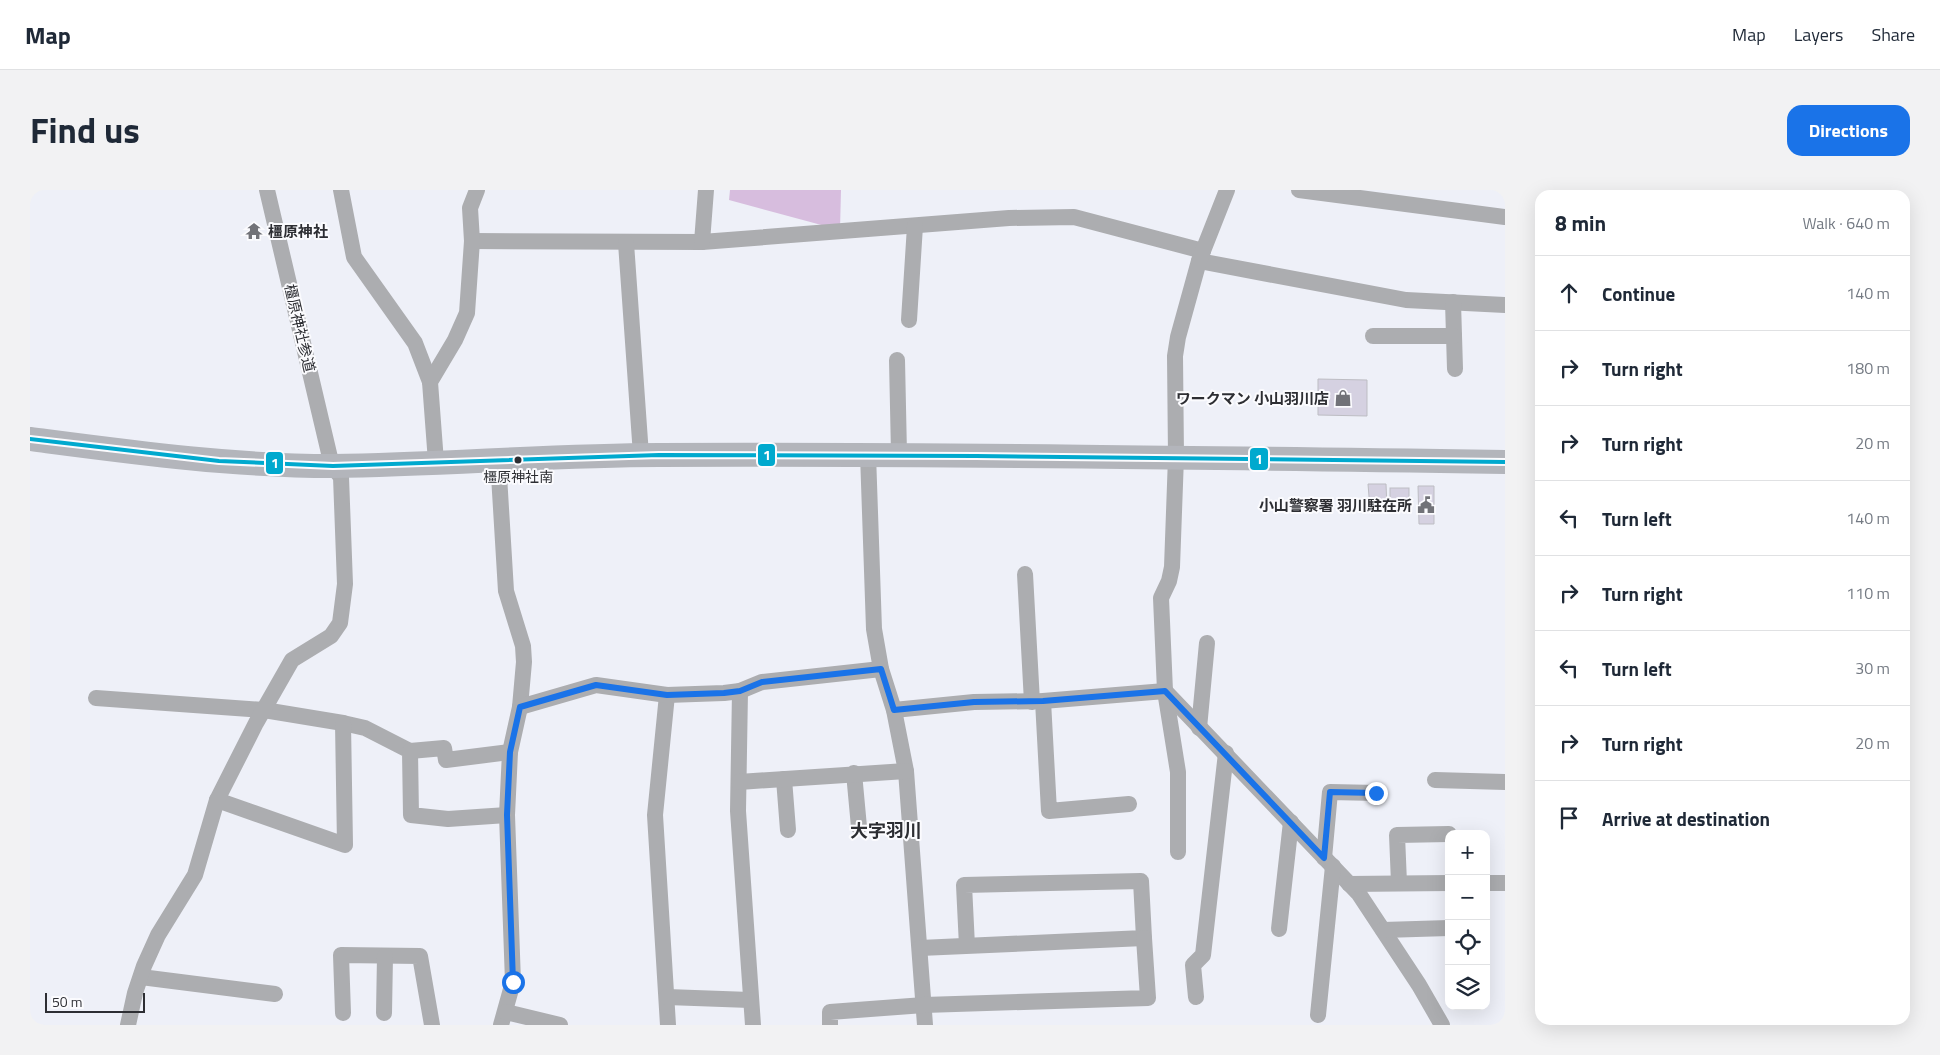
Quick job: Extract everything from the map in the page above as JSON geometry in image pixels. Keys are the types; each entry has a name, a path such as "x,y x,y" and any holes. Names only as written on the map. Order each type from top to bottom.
{"highway":[{"path":"30,439 117,451 238,463 332,466 641,455 868,454 1176,456 1505,462"}],"street":[{"name":"橿原神社参道","path":"128,1025 141,977 158,935 195,874 217,800 264,710 292,660 331,636 340,623 346,584 341,477 332,466 267,190"},
{"path":"341,190 354,257 415,343 430,382 436,462"},
{"path":"430,382 455,340 467,313 472,241 470,208 477,190"},
{"path":"702,242 706,190"},
{"path":"1178,852 1178,772 1165,691 1161,598 1169,581 1172,567 1176,456 1176,356 1178,337 1201,256 1227,190"},
{"path":"1299,190 1505,217"},
{"path":"472,241 702,242 1010,218 1074,217 1201,256 1406,300 1505,305"},
{"path":"909,320 915,226"},
{"path":"626,243 641,455"},
{"path":"1453,302 1455,369"},
{"path":"1373,336 1454,336"},
{"path":"897,360 899,454"},
{"path":"868,454 874,628 881,669 894,710 906,770 925,1025"},
{"path":"498,459 506,591 523,646 524,662 520,707 510,752 507,815 514,963 513,982 504,1019 560,1025"},
{"path":"1025,574 1049,811 1129,804"},
{"path":"1199,728 1208,643"},
{"path":"520,707 596,685 667,695 740,691 762,682 881,669"},
{"path":"740,691 738,810 753,1025"},
{"path":"894,710 974,702 1037,702 1165,691"},
{"path":"1165,691 1359,894 1442,1025"},
{"path":"667,695 655,815 668,1025"},
{"path":"96,698 264,710 343,723 365,728 410,751 444,748 446,760 510,752"},
{"path":"217,800 340,843 343,723"},
{"path":"410,751 411,815 448,819 507,815"},
{"path":"1196,997 1193,965 1203,955 1226,753"},
{"path":"739,782 906,770"},
{"path":"854,773 859,827"},
{"path":"784,778 788,830"},
{"path":"1435,780 1505,782"},
{"path":"1318,1015 1328,862 1330,792 1376,793"},
{"path":"1280,929 1291,822"},
{"path":"1399,883 1397,835 1445,834"},
{"path":"830,1025 830,1012 924,1005 1148,998 1141,881 964,885 967,946"},
{"path":"1349,884 1445,883"},
{"path":"1490,883 1505,883"},
{"path":"1383,930 1445,928"},
{"path":"920,948 1144,938"},
{"path":"343,1013 341,954 420,956 432,1025"},
{"path":"384,1013 385,956"},
{"path":"141,977 275,994"},
{"path":"667,998 750,1000"}],"shaded area":[{"path":"730,190 841,190 840,230 729,200"}],"building":[{"name":"ワークマン 小山羽川店","path":"1318,379 1367,380 1367,416 1318,415"},
{"path":"1368,484 1386,484 1387,508 1370,509"},
{"name":"小山警察署 羽川駐在所","path":"1418,486 1434,486 1434,524 1419,524"},
{"path":"1390,488 1409,488 1409,507 1390,507"}],"transit line":[{"name":"1","path":"30,439 219,461 333,466 659,455 976,456 1505,462"}],"place":[{"name":"橿原神社","path":"254,231"},
{"name":"ワークマン 小山羽川店","path":"1343,398"},
{"name":"橿原神社南","path":"518,460"},
{"name":"小山警察署 羽川駐在所","path":"1426,505"}],"district":[{"name":"大字羽川","path":"886,830"}],"route":[{"path":"513,982 514,953 507,815 510,752 520,707 596,685 667,695 724,693 740,691 762,682 881,669 894,710 974,702 1043,701 1165,691 1324,858 1330,792 1376,793"}]}
